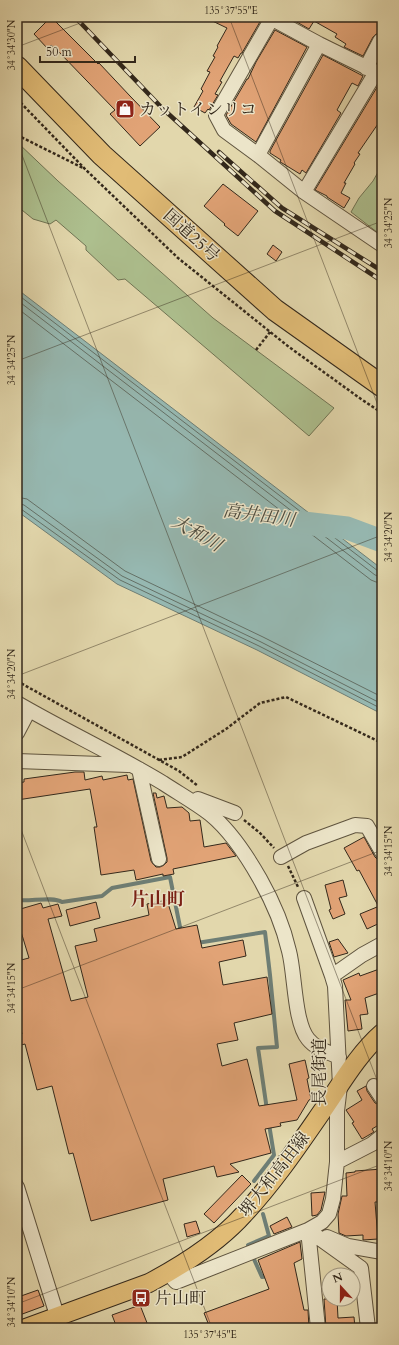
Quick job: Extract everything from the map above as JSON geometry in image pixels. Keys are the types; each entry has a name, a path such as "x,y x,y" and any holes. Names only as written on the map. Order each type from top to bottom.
{"highway":[{"name":"国道25号","path":"17,67 102,155 275,310 382,386"}],"main road":[{"name":"堺大和高田線","path":"26,1328 58,1323 140,1287 168,1273 200,1252 222,1235 244,1215 265,1191 359,1058 382,1033"}],"street":[{"path":"374,72 319,44 278,19 216,115 224,130 304,192 382,245"},
{"path":"304,192 374,72 380,41"},
{"path":"258,155 319,44"},
{"path":"17,733 23,707 136,767 176,791 210,814 233,837 259,877 277,912 285,933 290,954 301,1024 308,1039 319,1048 339,1057"},
{"path":"17,761 136,767"},
{"path":"136,767 159,859"},
{"path":"176,791 234,813"},
{"path":"281,857 306,843 355,825 367,826 382,852"},
{"name":"長尾街道","path":"168,1273 176,1282 308,1230 322,1222 329,1214 333,1199 337,1162 337,1111 340,1086 334,986 332,976 304,898"},
{"path":"332,976 362,955 382,944"},
{"path":"374,1086 382,1098"},
{"path":"337,1162 372,1144 382,1136"},
{"path":"17,1188 58,1323"},
{"path":"308,1230 348,1246 382,1252"},
{"path":"308,1230 318,1328"},
{"path":"308,1230 361,1268 368,1328"}],"path":[{"path":"17,99 86,170 178,258 270,332 355,395 382,413"},
{"path":"17,135 86,170"},
{"path":"256,350 270,332"},
{"path":"158,760 182,757 226,729 260,703 286,697 382,743"}],"green space":[{"path":"17,142 58,181 213,318 334,408 309,436 125,279 118,280 86,250 86,246 56,220 50,224 33,219 17,206"},
{"path":"382,165 382,236 351,212 359,198 373,181"}],"water":[{"name":"大和川","path":"17,289 382,569 382,714 257,650 117,584 17,511"}],"building":[{"path":"51,17 98,64 99,63 160,127 140,146 110,114 115,110 58,51 51,45 48,49 34,34"},
{"path":"204,17 256,17 261,20 242,53 238,58 234,56 220,81 222,82 215,94 218,95 209,110 208,109 205,113 194,107 203,91 201,89 210,72 207,71 215,57 213,56 218,47 217,46 227,28"},
{"path":"297,17 372,17 382,23 382,33 376,34 373,37 363,56 344,47 346,44 335,37 337,34 314,21 309,29 295,21"},
{"path":"275,30 307,47 256,142 231,124 226,115"},
{"path":"323,55 363,76 358,86 352,83 337,110 341,113 306,173 302,170 300,174 280,162 281,160 270,153 270,151"},
{"path":"382,79 382,118 358,153 360,154 344,183 346,183 341,193 350,198 344,208 327,196 315,190"},
{"path":"223,184 258,211 238,236 204,206"},
{"path":"273,245 282,252 276,261 267,254"},
{"path":"84,772 85,780 102,776 103,780 127,775 128,780 133,779 151,861 156,867 164,865 167,862 167,858 153,793 156,793 157,798 164,796 167,808 182,807 189,813 190,821 200,820 204,847 226,843 236,856 173,869 174,874 163,876 163,874 136,880 134,870 101,875 94,827 97,827 90,789 17,800 17,783 24,782 24,779"},
{"path":"364,837 375,857 378,860 382,860 382,913 359,870 357,871 344,848"},
{"path":"343,880 347,896 339,898 345,914 333,919 329,910 331,909 325,885"},
{"path":"167,900 176,929 197,925 202,948 243,940 246,956 219,962 223,985 267,977 272,1014 234,1023 238,1040 217,1044 222,1066 247,1059 259,1106 297,1100 289,1064 305,1060 309,1078 307,1079 311,1099 297,1120 280,1123 281,1126 265,1129 271,1153 230,1164 239,1172 217,1177 214,1166 163,1179 168,1200 91,1221 73,1153 69,1154 52,1086 37,1090 25,1044 17,1046 17,1035 22,1034 17,1014 17,961 29,958 19,925 17,926 17,910 41,903 43,908 58,904 62,916 48,919 71,1001 88,997 75,946 97,941 94,929 149,915 147,904"},
{"path":"96,902 100,918 70,926 66,910"},
{"path":"377,907 382,917 382,922 367,929 360,914"},
{"path":"338,939 348,953 334,957 329,942"},
{"path":"382,968 382,992 365,998 368,1014 360,1015 362,1029 348,1031 345,1000 351,1000 343,980 359,973 360,976"},
{"path":"366,1086 367,1091 375,1103 382,1106 382,1123 372,1129 374,1132 362,1139 352,1123 354,1122 346,1110 362,1100 357,1091"},
{"path":"382,1169 382,1186 380,1186 382,1202 375,1202 378,1239 363,1240 363,1235 346,1236 339,1233 338,1214 342,1196 347,1196 346,1173"},
{"path":"242,1175 251,1184 214,1223 204,1214"},
{"path":"325,1192 321,1210 317,1215 312,1216 311,1193"},
{"path":"287,1217 292,1227 274,1234 270,1226"},
{"path":"196,1221 200,1233 187,1237 184,1224"},
{"path":"300,1242 302,1259 294,1263 304,1310 308,1310 309,1328 210,1328 204,1313 269,1289 258,1260"},
{"path":"38,1290 44,1306 17,1316 17,1300 22,1299 21,1296"},
{"path":"140,1305 149,1328 117,1328 112,1315"},
{"path":"325,1307 337,1307 338,1318 354,1317 355,1328 326,1328"}],"waterway":[{"name":"高井田川","path":"295,522 347,528 382,541"},
{"path":"17,900 53,899 62,902 102,896 112,888 170,877 181,932"},
{"path":"197,943 265,932 277,1047 258,1048 267,1110"},
{"path":"254,1181 274,1155 269,1124"},
{"path":"17,1169 22,1186"},
{"path":"248,1245 269,1236 263,1214"},
{"path":"253,1257 262,1277 269,1276"}],"railway":[{"path":"75,17 162,108 275,211 382,281"},
{"path":"219,152 282,208 382,271"}],"place":[{"name":"カットインリコ","path":"125,109"},
{"name":"片山町","path":"141,1298"}],"district":[{"name":"片山町","path":"158,899"}]}
